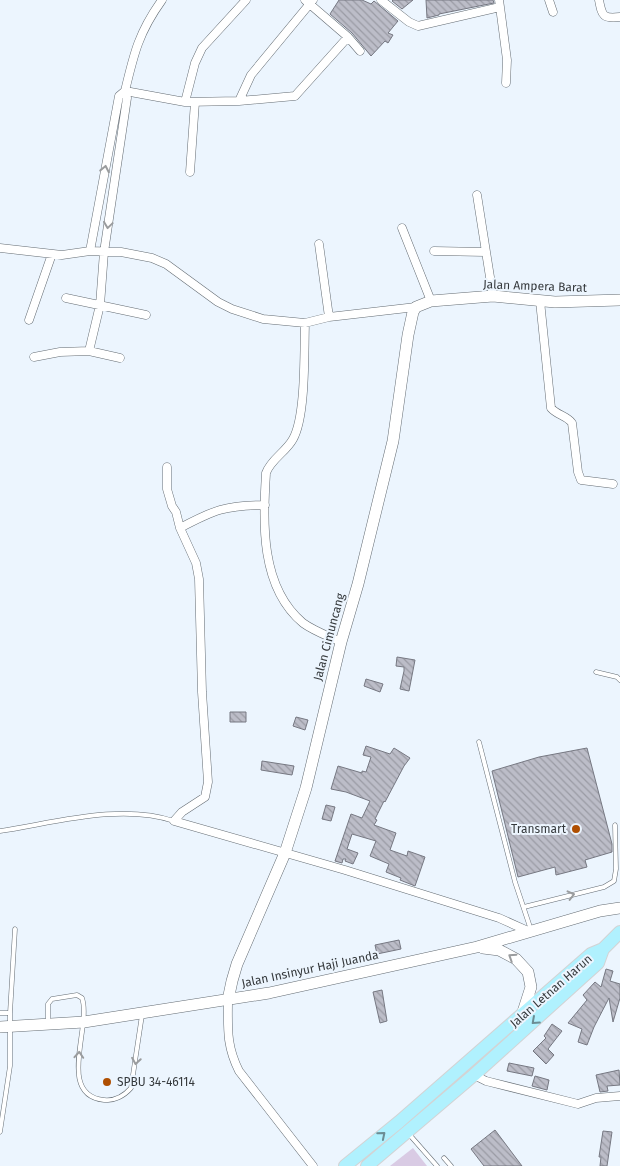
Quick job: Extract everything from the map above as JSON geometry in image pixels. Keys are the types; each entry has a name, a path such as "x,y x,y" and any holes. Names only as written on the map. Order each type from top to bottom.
{"main road":[{"path":"604,949 620,932"},
{"name":"Jalan Letnan Harun","path":"345,1166 399,1122 591,954 604,949"},
{"name":"Jalan Letnan Harun","path":"367,1166 474,1075 598,963 604,949"},
{"path":"399,1122 408,1133"}],"street":[{"path":"89,351 100,305 104,252 127,98 125,91 140,35 162,0"},
{"path":"185,102 195,63 202,48 246,0"},
{"path":"382,0 409,22 418,26 500,4 507,60 506,83"},
{"path":"549,0 553,12"},
{"path":"599,0 604,16 620,18"},
{"path":"239,101 251,75 309,2 348,37 360,51"},
{"path":"125,91 185,102 239,101 296,96 348,37"},
{"path":"90,251 119,96 125,91"},
{"path":"190,172 195,102"},
{"path":"110,146 120,148"},
{"path":"102,188 113,190"},
{"path":"477,195 493,296"},
{"path":"0,248 52,254 90,251 121,252 152,258 166,264 204,293 232,309 263,319 305,323 329,317 416,307 431,301 402,228"},
{"path":"319,244 329,317"},
{"path":"434,251 485,252"},
{"path":"29,320 52,254"},
{"name":"Jalan Ampera Barat","path":"431,301 493,296 540,301 620,300"},
{"path":"66,298 146,315"},
{"path":"540,301 551,408 555,413 569,419 572,423 578,472 581,480 613,484"},
{"name":"Jalan Cimuncang","path":"228,1000 237,964 285,853 306,788 340,642 358,584 393,441 408,335 413,312 416,307"},
{"path":"305,323 300,418 293,439 268,468 266,473 265,538 267,551 281,596 287,606 304,623 340,642"},
{"path":"34,357 60,352 89,351 120,358"},
{"path":"167,467 167,489 180,528 196,563 199,579 202,692 208,782 204,797 182,812 174,821 499,918 529,931"},
{"path":"180,528 208,513 228,507 265,505"},
{"name":"Jalan Insinyur Haji Juanda","path":"5,1027 84,1022 228,1000 477,947 600,911 620,908"},
{"path":"477,947 499,950 516,959 528,972 530,987 522,1015"},
{"path":"228,1000 231,1055 239,1070 312,1166"},
{"path":"474,1075 486,1081 578,1104 596,1098 620,1096"}],"lane":[{"path":"596,672 618,677 620,680"},
{"path":"479,742 529,931"},
{"path":"0,831 82,817 114,814 161,817 174,821"},
{"path":"524,907 604,887 614,881 616,869 615,825"},
{"path":"0,1132 10,1066 5,1027 10,1013 15,929"},
{"path":"48,1025 48,1008 49,1002 52,999 77,994 82,998 84,1022 79,1050 78,1078 82,1087 92,1097 109,1100 118,1098 127,1093 131,1088 142,1013"},
{"path":"0,1014 10,1013"},
{"path":"408,1133 437,1166"},
{"path":"444,1158 451,1166"}],"shaded area":[{"path":"413,1148 427,1166 390,1166"}],"building":[{"path":"339,0 362,0 371,4 374,1 398,21 388,33 393,35 388,43 385,41 371,56 352,33 330,14"},
{"path":"393,0 413,0 402,9"},
{"path":"426,0 493,0 494,3 427,18"},
{"path":"397,657 415,660 409,691 400,689 404,667 396,666"},
{"path":"366,679 383,684 380,692 364,686"},
{"path":"230,712 246,712 246,722 230,722"},
{"path":"296,717 308,720 305,730 293,726"},
{"path":"366,746 390,754 394,748 410,758 384,801 374,825 396,833 390,850 407,856 408,851 425,857 415,886 386,872 389,864 370,856 376,841 352,834 347,849 358,853 353,864 345,861 346,859 343,859 342,863 335,861 351,814 362,818 370,801 346,792 331,789 338,766 362,773 362,771 366,772 371,757 363,755"},
{"path":"587,748 612,844 612,852 585,860 587,867 556,875 555,867 518,877 492,771 539,757"},
{"path":"262,761 294,766 292,775 261,770"},
{"path":"326,805 335,807 331,821 322,819"},
{"path":"399,940 401,949 377,954 375,945"},
{"path":"606,969 613,971 610,981 620,984 620,998 613,1022 609,998 587,1045 578,1042 582,1029 568,1023 587,1000 583,995 595,982 601,987"},
{"path":"382,990 387,1021 380,1023 373,992"},
{"path":"552,1024 562,1031 548,1049 554,1055 546,1064 533,1051 546,1038 544,1036"},
{"path":"509,1063 534,1068 532,1076 507,1071"},
{"path":"619,1070 620,1085 607,1086 608,1091 600,1092 596,1075"},
{"path":"535,1076 549,1080 547,1090 532,1086"},
{"path":"495,1130 522,1166 484,1166 471,1149"},
{"path":"603,1131 612,1132 607,1166 600,1166 601,1157 599,1157"}],"place":[{"name":"Transmart","path":"576,829"},
{"name":"SPBU 34-46114","path":"107,1082"}]}
